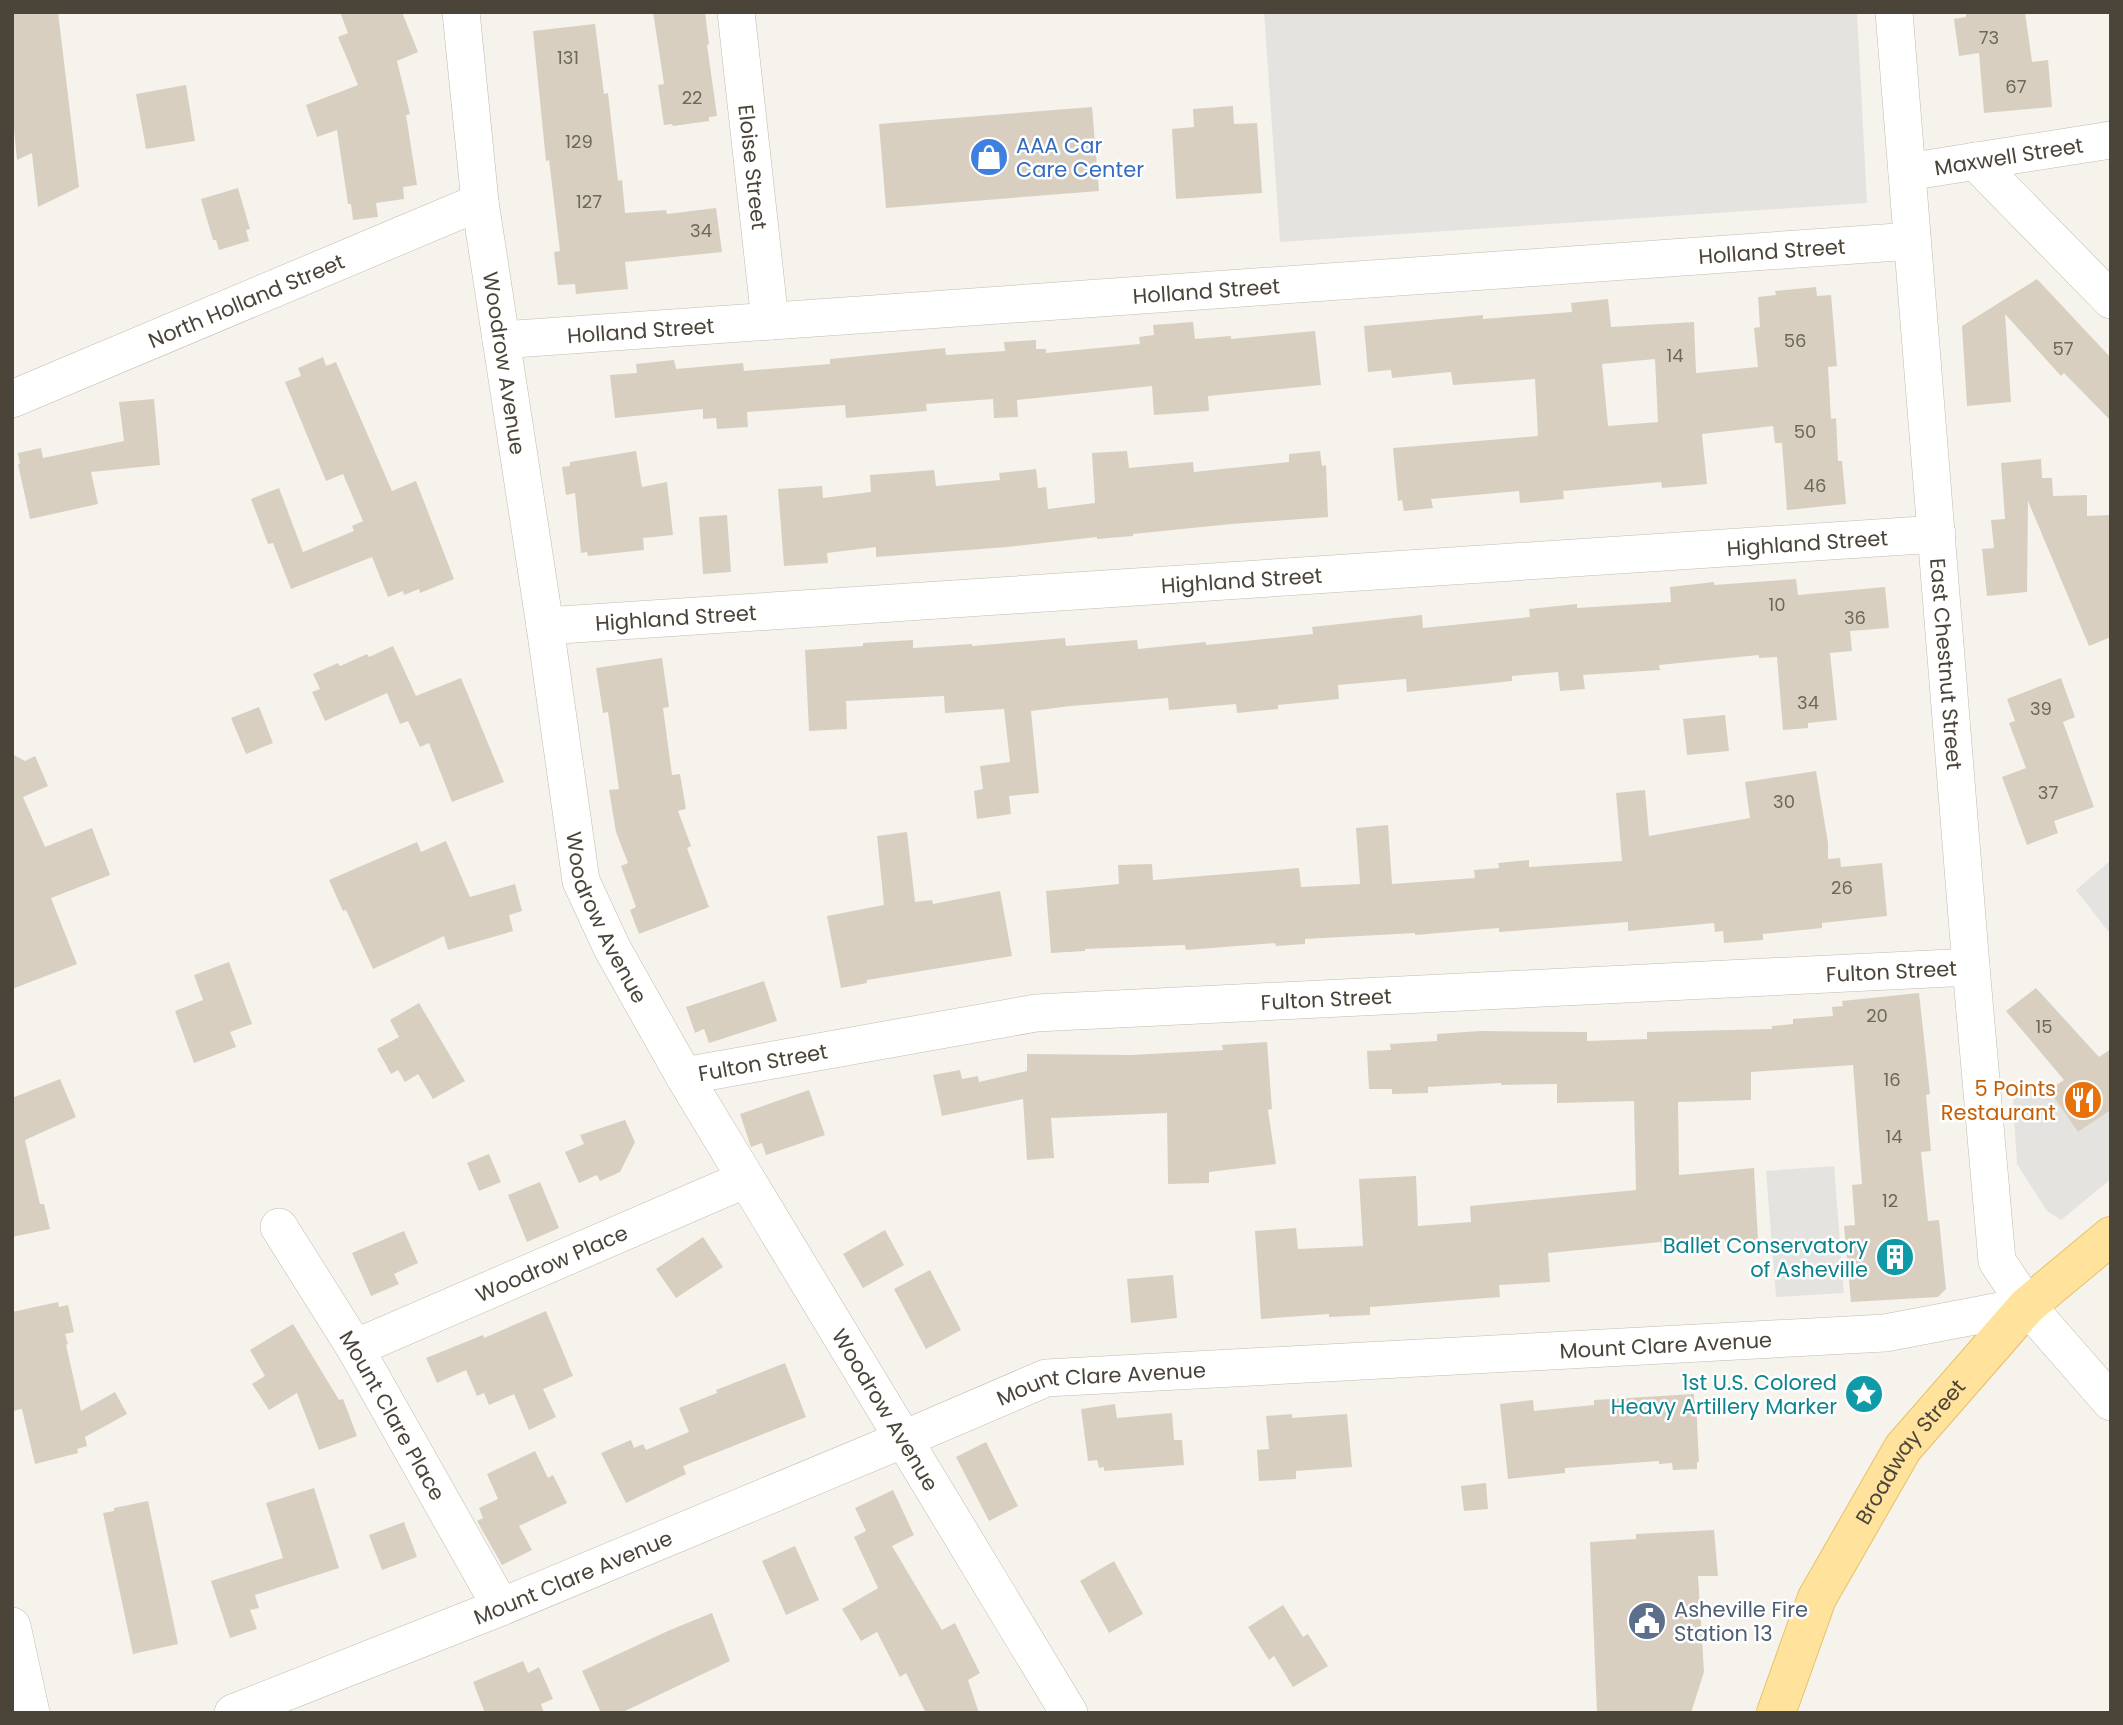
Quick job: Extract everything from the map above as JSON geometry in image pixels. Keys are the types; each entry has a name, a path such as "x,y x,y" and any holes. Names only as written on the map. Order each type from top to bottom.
{"main road":[{"name":"Broadway Street","path":"1776,1713 1817,1598 1902,1448 2027,1306 2111,1236"}],"street":[{"name":"Woodrow Avenue","path":"461,12 480,202 581,881 612,948 684,1076 1069,1713"},
{"name":"Eloise Street","path":"736,12 770,321"},
{"name":"East Chestnut Street","path":"1894,12 1997,1261 2027,1306 2111,1402"},
{"name":"Maxwell Street","path":"1907,173 2111,140"},
{"path":"1975,161 2111,300"},
{"name":"North Holland Street","path":"12,399 480,202"},
{"name":"Holland Street","path":"501,340 1912,242"},
{"name":"Highland Street","path":"545,626 1937,534"},
{"name":"Fulton Street","path":"684,1076 1036,1013 1971,967"},
{"name":"Woodrow Place","path":"355,1348 746,1179"},
{"name":"Mount Clare Place","path":"279,1227 355,1348 501,1606"},
{"name":"Mount Clare Avenue","path":"233,1713 501,1606 1046,1378 1885,1333 2027,1306"},
{"path":"12,1626 32,1713"}],"shaded area":[{"path":"1264,12 1857,12 1867,203 1280,242"},
{"path":"2111,860 2111,935 2076,890"},
{"path":"2043,1081 2078,1132 2111,1110 2111,1179 2061,1220 2047,1211 2017,1164 2013,1100"},
{"path":"1834,1166 1844,1293 1776,1297 1766,1171"}],"building":[{"path":"12,12 58,12 79,187 38,207 32,153 17,160 12,107"},
{"path":"340,12 402,12 418,52 397,61 410,114 406,115 417,185 403,187 404,199 376,203 378,217 353,220 351,204 348,204 337,130 317,137 306,105 358,85 338,37 348,33"},
{"path":"653,12 705,12 717,116 709,117 709,121 664,125 658,85 664,84"},
{"path":"1966,12 2025,12 2032,62 2048,60 2052,107 1984,113 1979,53 1959,56 1954,19 1966,17"},
{"path":"595,24 604,94 608,93 618,181 622,180 625,213 666,210 667,214 716,208 722,252 625,262 628,289 576,294 575,284 558,285 554,252 560,251 549,160 546,161 533,31"},
{"path":"186,85 195,141 146,149 136,94"},
{"path":"1233,106 1234,124 1257,123 1262,193 1176,199 1172,129 1194,127 1193,109"},
{"name":"AAA Car Care Center","path":"1092,107 1099,191 886,208 879,124"},
{"path":"238,188 250,229 246,230 249,241 219,250 216,240 213,240 201,199"},
{"path":"2037,279 2111,358 2111,421 2064,373 2061,376 2005,314 2011,402 1967,406 1962,326"},
{"path":"1816,287 1817,296 1831,295 1837,366 1828,367 1831,419 1836,418 1838,461 1842,461 1846,504 1787,510 1782,443 1775,443 1773,426 1702,434 1707,484 1662,488 1661,482 1563,491 1564,499 1520,503 1519,491 1431,499 1433,508 1404,511 1402,500 1398,501 1393,448 1538,436 1535,379 1453,385 1451,372 1392,378 1391,370 1368,372 1364,326 1483,315 1483,319 1572,312 1571,303 1608,299 1611,327 1694,322 1696,373 1758,367 1754,328 1760,327 1758,297 1776,295 1775,291","holes":["1655,359 1658,422 1608,426 1602,364"]},
{"path":"1193,322 1195,339 1231,336 1231,339 1315,331 1321,385 1208,396 1209,411 1154,415 1152,386 1017,400 1018,417 994,418 993,399 926,404 927,411 846,418 845,405 747,412 748,427 717,429 716,418 703,419 703,409 615,418 610,375 637,373 636,364 674,360 676,369 743,363 744,371 830,364 830,359 945,348 946,355 1005,351 1004,342 1036,340 1036,349 1046,349 1046,353 1140,344 1139,337 1154,335 1153,325"},
{"path":"323,357 326,366 336,362 392,491 416,481 454,579 420,593 419,589 404,595 403,591 388,597 372,557 291,589 273,543 268,544 251,499 279,488 303,552 354,531 352,526 363,521 343,474 326,481 285,382 301,376 298,368"},
{"path":"154,399 160,465 91,472 98,504 30,519 18,453 41,448 43,458 124,441 119,402"},
{"path":"636,451 642,487 667,482 673,535 643,538 644,550 588,556 587,552 581,553 575,493 566,495 562,467 570,466 570,462"},
{"path":"1127,451 1129,468 1193,462 1194,472 1289,462 1289,454 1320,451 1322,466 1326,465 1328,517 876,557 876,547 827,553 828,563 784,566 778,489 822,486 823,498 871,492 870,475 934,470 936,486 1000,480 999,473 1036,469 1038,488 1046,487 1048,509 1095,503 1092,453"},
{"path":"2041,459 2042,478 2052,478 2053,496 2087,495 2087,516 2111,515 2111,637 2089,646 2028,501 2027,592 1987,596 1982,549 1994,548 1991,520 2005,519 2001,463"},
{"path":"727,515 731,572 703,574 699,517"},
{"path":"1796,579 1798,595 1885,587 1889,628 1850,631 1852,651 1830,653 1837,720 1808,723 1808,728 1783,730 1777,657 1759,658 1759,655 1659,665 1660,670 1583,675 1585,689 1560,691 1558,672 1512,676 1512,681 1407,692 1406,679 1338,685 1339,699 1278,705 1278,709 1237,713 1236,704 1169,710 1168,698 1071,706 1031,711 1039,793 1009,796 1011,814 977,819 974,791 983,789 980,766 1010,762 1004,709 945,713 944,696 846,701 847,729 809,731 805,650 913,640 913,648 1065,638 1066,646 1137,640 1138,649 1206,642 1206,645 1313,634 1312,627 1422,615 1423,628 1530,617 1529,609 1577,604 1577,608 1671,602 1670,587 1714,582 1714,585"},
{"path":"393,646 416,696 461,678 504,782 452,802 429,743 420,747 408,721 400,724 387,693 325,721 312,692 320,689 313,674 367,654 369,657"},
{"path":"662,658 669,707 663,708 672,775 680,774 686,809 678,811 691,846 687,848 709,907 639,934 630,910 636,907 621,866 628,863 616,832 609,790 619,789 608,712 603,713 596,668"},
{"path":"2061,678 2075,717 2063,722 2094,807 2054,821 2058,833 2027,845 2002,777 2026,768 2009,723 2015,721 2007,699"},
{"path":"259,707 273,743 246,754 231,718"},
{"path":"1725,715 1729,751 1687,755 1683,719"},
{"path":"12,754 25,761 35,756 48,786 23,797 45,847 92,828 110,875 51,898 77,964 12,989"},
{"path":"1816,771 1828,843 1828,859 1840,858 1841,867 1882,863 1887,916 1822,923 1822,928 1763,934 1763,940 1724,943 1723,931 1715,932 1714,923 1628,931 1628,922 1499,932 1499,928 1415,935 1305,939 1305,944 1276,946 1275,943 1186,950 1185,945 1051,953 1046,891 1119,884 1118,865 1152,864 1153,880 1299,868 1301,887 1360,884 1356,828 1388,825 1392,884 1475,878 1474,870 1499,868 1498,863 1529,860 1529,867 1622,861 1616,793 1645,790 1649,836 1750,818 1745,782"},
{"path":"907,832 915,902 932,900 933,904 1000,891 1012,956 867,980 867,983 841,988 827,916 884,905 877,836"},
{"path":"446,841 470,897 515,884 522,911 509,915 513,931 448,950 444,936 373,969 329,880 417,842 421,852"},
{"path":"229,962 252,1024 230,1032 236,1047 194,1063 175,1011 203,1000 194,975"},
{"path":"764,981 777,1021 709,1043 704,1029 695,1033 686,1007"},
{"path":"2036,988 2099,1057 2111,1049 2111,1110 2078,1132 2049,1090 2064,1080 2006,1011"},
{"path":"1919,993 1930,1094 1926,1095 1931,1151 1921,1152 1928,1221 1939,1220 1946,1289 1938,1297 1851,1302 1844,1226 1855,1225 1852,1185 1862,1184 1853,1065 1751,1072 1751,1100 1678,1102 1679,1175 1754,1168 1758,1240 1725,1243 1725,1239 1662,1247 1661,1242 1548,1253 1550,1282 1499,1285 1500,1297 1370,1307 1370,1315 1329,1317 1329,1314 1261,1319 1255,1231 1296,1228 1298,1249 1363,1246 1359,1179 1416,1176 1418,1226 1471,1222 1470,1206 1636,1190 1634,1101 1557,1103 1557,1084 1501,1083 1428,1087 1428,1093 1392,1094 1392,1089 1369,1089 1367,1051 1391,1050 1390,1044 1437,1041 1437,1034 1480,1031 1587,1032 1587,1041 1647,1039 1647,1032 1772,1029 1772,1026 1793,1024 1793,1019 1833,1016 1832,1007 1843,1006 1842,1001"},
{"path":"419,1003 465,1081 433,1099 418,1074 405,1082 398,1070 391,1074 377,1049 399,1037 390,1020"},
{"path":"1267,1042 1272,1109 1268,1110 1276,1164 1209,1172 1209,1183 1168,1184 1167,1113 1051,1118 1054,1158 1027,1160 1023,1099 942,1116 933,1075 960,1070 962,1079 978,1076 979,1082 1027,1071 1027,1054 1131,1055 1223,1050 1222,1045"},
{"path":"60,1079 76,1117 25,1140 40,1204 44,1204 50,1229 12,1237 12,1098"},
{"path":"809,1090 825,1135 766,1155 762,1143 751,1147 740,1114"},
{"path":"625,1120 635,1142 620,1172 600,1181 597,1175 579,1183 565,1152 584,1144 580,1135"},
{"path":"489,1154 501,1182 479,1191 467,1163"},
{"path":"540,1182 559,1228 527,1242 508,1195"},
{"path":"885,1230 904,1265 863,1288 843,1254"},
{"path":"404,1231 418,1263 394,1274 399,1284 371,1296 352,1253"},
{"path":"703,1237 723,1267 676,1298 656,1269"},
{"path":"930,1270 961,1330 926,1349 894,1289"},
{"path":"1173,1275 1177,1318 1131,1323 1127,1279"},
{"path":"58,1302 59,1307 68,1305 74,1332 65,1334 81,1411 115,1392 127,1414 85,1437 87,1446 77,1449 78,1453 35,1464 22,1409 12,1411 12,1312"},
{"path":"546,1311 573,1376 543,1389 556,1417 529,1430 514,1394 489,1405 484,1393 477,1396 466,1370 437,1383 426,1358 483,1335 484,1338"},
{"path":"293,1324 339,1400 343,1399 357,1436 319,1450 297,1393 269,1410 252,1384 265,1376 250,1350"},
{"path":"785,1363 806,1417 683,1466 686,1474 626,1503 601,1453 631,1440 634,1448 643,1444 646,1450 689,1432 679,1408 717,1393 716,1390"},
{"path":"1694,1394 1699,1462 1697,1469 1673,1470 1672,1463 1659,1464 1659,1461 1565,1468 1565,1473 1508,1479 1500,1404 1533,1400 1534,1411 1594,1405 1594,1400"},
{"path":"1115,1404 1117,1418 1172,1413 1174,1440 1182,1440 1184,1465 1104,1471 1104,1467 1099,1468 1097,1460 1088,1461 1081,1409"},
{"path":"1292,1414 1292,1418 1347,1414 1352,1467 1296,1471 1296,1479 1259,1481 1257,1450 1269,1449 1266,1416"},
{"path":"986,1442 1018,1506 989,1521 956,1457"},
{"path":"535,1451 548,1478 553,1475 567,1503 519,1526 532,1550 502,1565 477,1521 483,1518 479,1508 498,1499 487,1474"},
{"path":"1486,1483 1488,1509 1464,1511 1461,1486"},
{"path":"314,1488 339,1568 255,1595 259,1608 250,1610 257,1629 230,1638 211,1581 283,1558 266,1503"},
{"path":"893,1490 914,1535 892,1546 942,1630 955,1623 980,1673 968,1680 979,1713 926,1713 906,1673 900,1677 877,1632 861,1641 842,1609 878,1588 854,1537 866,1531 855,1508"},
{"path":"148,1501 178,1644 133,1654 103,1513"},
{"path":"404,1522 417,1557 382,1570 369,1535"},
{"name":"Asheville Fire Station 13","path":"1714,1530 1718,1576 1698,1576 1704,1672 1691,1713 1597,1713 1590,1542 1636,1539 1636,1534"},
{"path":"795,1546 819,1600 786,1615 762,1561"},
{"path":"1114,1561 1143,1614 1109,1633 1080,1581"},
{"path":"1283,1605 1303,1637 1308,1634 1328,1666 1293,1687 1274,1656 1269,1660 1248,1627"},
{"path":"712,1613 730,1661 621,1713 601,1713 582,1671"},
{"path":"523,1661 528,1673 539,1667 553,1699 541,1704 544,1713 485,1713 473,1682"}],"place":[{"name":"AAA Car Care Center","path":"989,157"},
{"name":"5 Points Restaurant","path":"2083,1100"},
{"name":"Ballet Conservatory of Asheville","path":"1895,1257"},
{"name":"1st U.S. Colored Heavy Artillery Marker","path":"1864,1394"},
{"name":"Asheville Fire Station 13","path":"1647,1621"}]}
